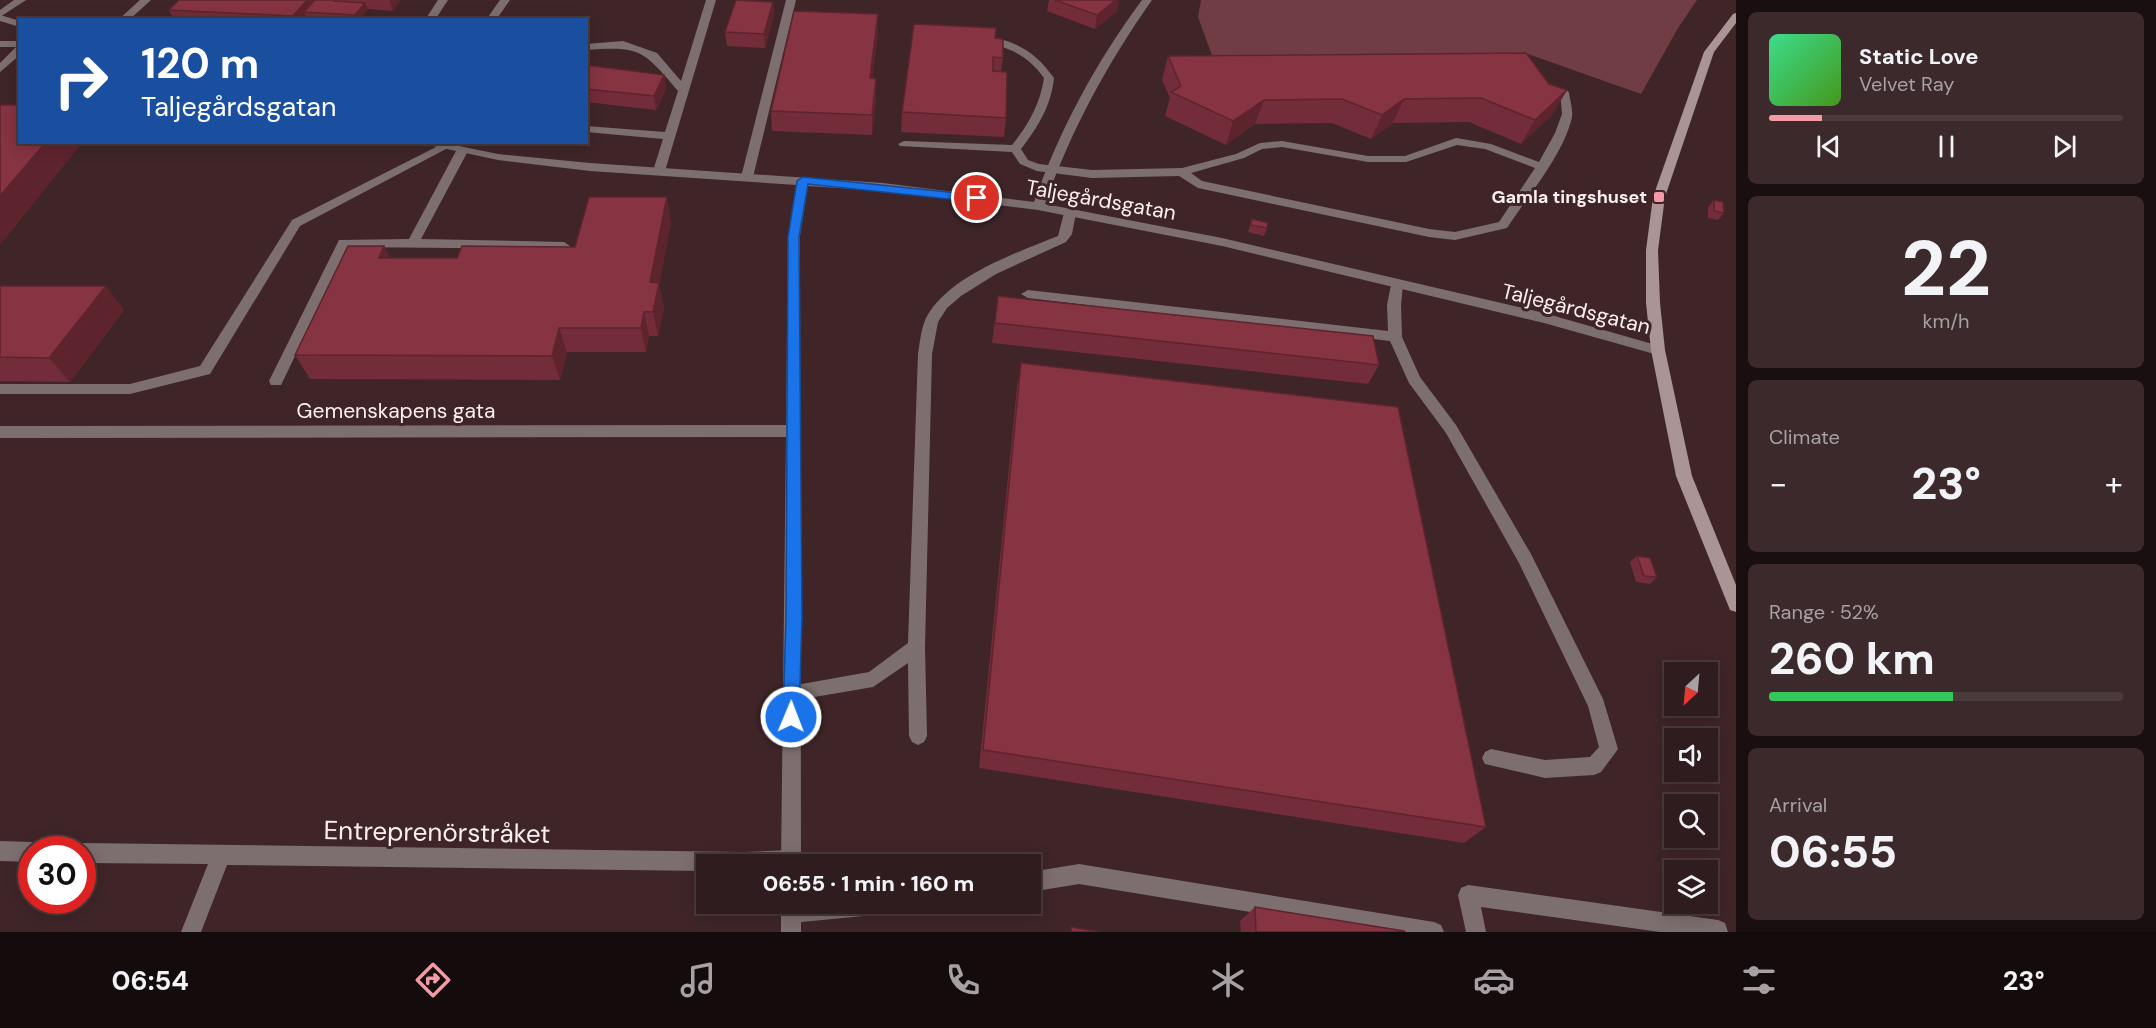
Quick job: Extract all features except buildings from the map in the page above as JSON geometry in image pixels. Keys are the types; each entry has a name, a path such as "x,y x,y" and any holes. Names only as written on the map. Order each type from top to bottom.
{"street":[{"path":"0,16 21,0"},
{"path":"125,18 146,0"},
{"path":"431,18 443,0"},
{"path":"492,18 505,0"},
{"path":"659,171 711,0"},
{"path":"747,177 791,0"},
{"path":"1038,206 1051,170 1080,105 1127,26 1147,0"},
{"path":"0,16 18,23"},
{"path":"1736,16 1709,52 1659,197 1652,250 1653,303 1665,396 1684,476 1736,605"},
{"path":"973,38 993,39 1030,53 1049,78 1047,95 1032,128 1015,149"},
{"path":"0,44 18,46"},
{"path":"588,47 622,44 653,55 683,90"},
{"path":"0,69 18,48"},
{"path":"1182,172 1198,184 1429,233 1455,236 1503,225 1513,214 1561,133 1567,114 1564,93"},
{"path":"588,129 670,136"},
{"path":"1015,149 1024,162 1051,170 1092,174 1182,172 1240,156 1260,146 1282,144 1368,159 1406,159 1456,141 1487,146 1542,167"},
{"name":"Taljegårdsgatan","path":"428,144 462,151 578,166 803,181 926,192 1038,206 1222,243 1544,318 1658,350"},
{"path":"904,144 1015,149"},
{"path":"0,389 130,389 205,370 296,223 442,147"},
{"path":"412,243 462,151"},
{"path":"791,854 791,693 794,617 794,237 803,181"},
{"path":"918,736 916,647 925,354 933,319 950,296 1014,259 1062,239 1066,234 1070,213"},
{"path":"276,381 344,243 564,246"},
{"path":"1397,285 1394,305 1395,337 1414,379 1451,429 1525,559 1597,705 1609,749 1594,766 1545,769 1491,758"},
{"path":"1028,294 1395,337"},
{"name":"Gemenskapens gata","path":"0,432 793,431"},
{"path":"791,693 873,679 916,647"},
{"path":"0,851 18,852"},
{"name":"Entreprenörstråket","path":"96,853 696,861"},
{"path":"191,932 221,856"},
{"path":"1041,880 1079,874 1434,932"},
{"path":"1476,932 1468,895 1718,930 1719,932"},
{"path":"791,916 807,914"}],"shaded area":[{"path":"1201,0 1697,0 1678,28 1641,94 1528,54 1295,65 1214,61 1198,17"}],"place":[{"name":"Gamla tingshuset","path":"1659,197"}],"route":[{"path":"791,717 794,617 794,237 803,181 883,187 977,198"}]}
